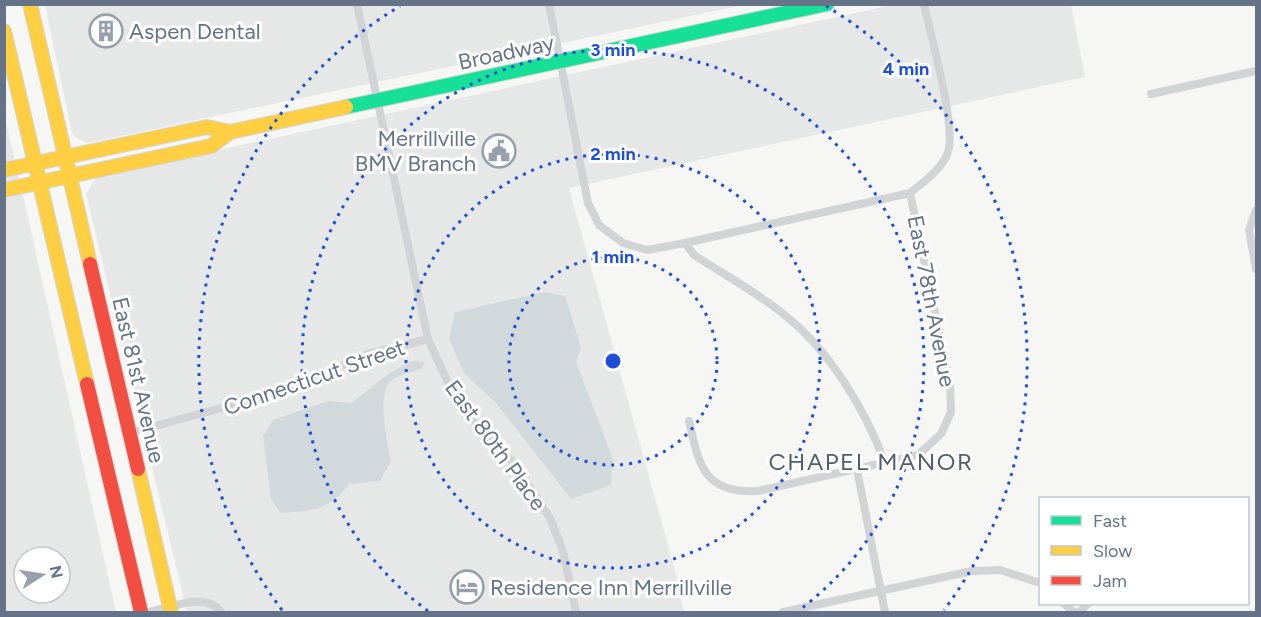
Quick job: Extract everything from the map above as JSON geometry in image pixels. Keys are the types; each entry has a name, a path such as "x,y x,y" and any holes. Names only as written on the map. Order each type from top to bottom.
{"main road":[{"name":"East 81st Avenue","path":"30,4 170,610"},
{"name":"Broadway","path":"4,170 207,127 230,132 827,4"},
{"path":"4,31 141,612"},
{"name":"Broadway","path":"4,190 211,146 230,132"}],"street":[{"name":"East 80th Place","path":"357,4 428,339 449,385 481,431 513,462 550,518 563,551 576,612"},
{"path":"549,4 588,203 599,225 623,243 647,250 910,193"},
{"name":"East 78th Avenue","path":"689,421 696,456 703,471 725,489 740,492 758,491 918,455 941,434 951,412 950,385 910,193 932,175 950,149 949,122 924,4"},
{"path":"1151,94 1257,71"},
{"path":"1257,210 1249,230 1257,269"},
{"path":"685,243 694,255 783,313 808,336 832,366 874,433 885,463"},
{"name":"Connecticut Street","path":"129,433 288,390 365,355 428,339"},
{"path":"857,470 885,612"},
{"path":"783,612 972,571 1008,572 1039,582"},
{"path":"149,612 204,602 215,606 221,612"}],"shaded area":[{"path":"45,5 743,5 88,143 78,139 72,133"},
{"path":"892,5 1071,5 1085,77 569,188 676,574 684,612 187,612 86,194 97,176"},
{"path":"4,114 25,204 116,612 5,612"},
{"path":"545,292 565,296 581,347 576,362 613,459 611,485 571,499 496,403 464,373 449,339 455,312"},
{"path":"412,361 425,362 422,368 391,381 384,396 384,419 391,461 380,481 349,484 334,500 319,508 281,513 271,499 263,436 273,420 328,401 352,403 389,373"}],"traffic: fast":[{"path":"346,107 827,4"}],"traffic: slow":[{"path":"30,4 90,264"},
{"path":"4,31 87,384"},
{"path":"4,190 211,146 230,132 346,107"},
{"path":"4,170 207,127 230,132"},
{"path":"138,469 171,612"}],"traffic: jam":[{"path":"90,264 138,469"},
{"path":"87,384 141,612"}],"place":[{"name":"Aspen Dental","path":"106,31"},
{"name":"Merrillville BMV Branch","path":"499,151"},
{"name":"Residence Inn Merrillville","path":"467,587"}],"district":[{"name":"CHAPEL MANOR","path":"871,462"}]}
